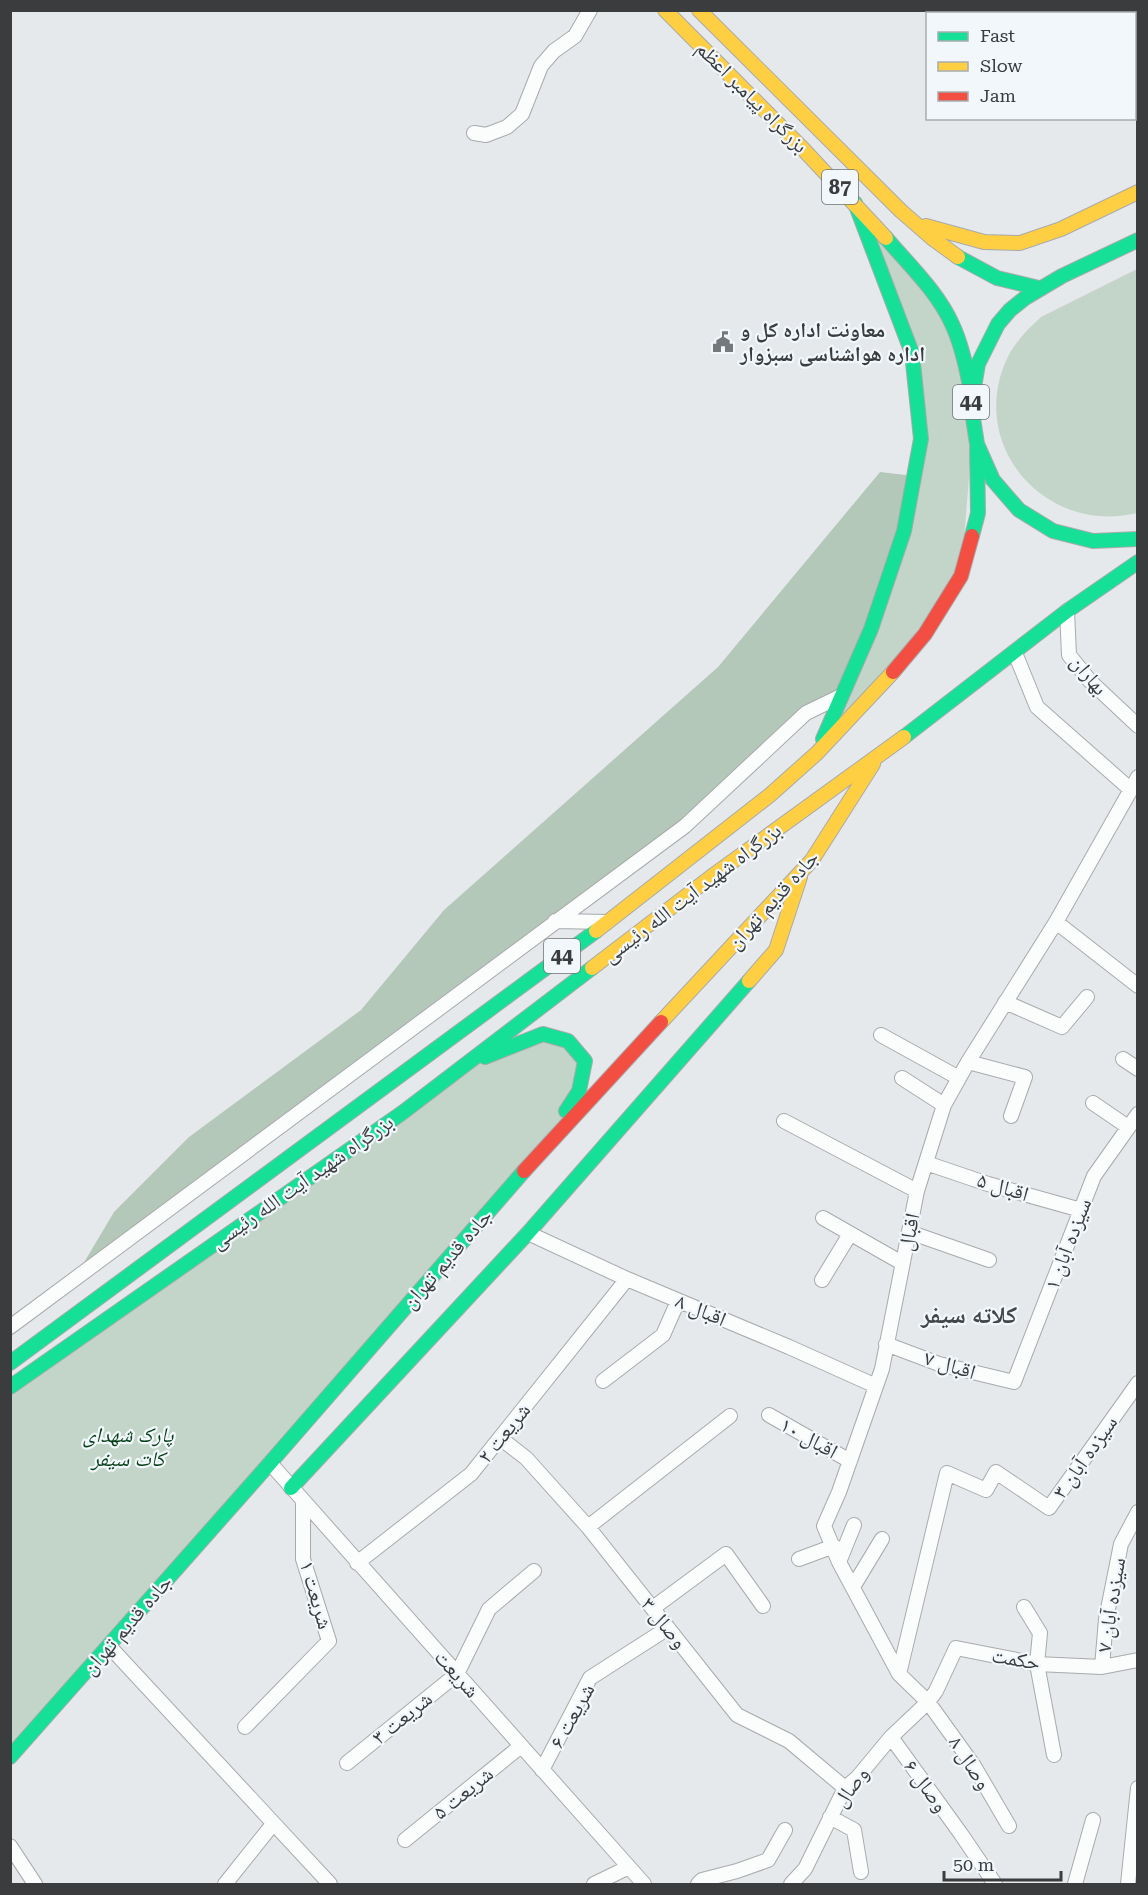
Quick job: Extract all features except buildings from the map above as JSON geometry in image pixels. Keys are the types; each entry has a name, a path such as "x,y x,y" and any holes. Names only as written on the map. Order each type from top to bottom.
{"main road":[{"name":"بزرگراه پیامبر اعظم","path":"666,10 855,203 926,286 947,314 960,342 972,392"},
{"name":"بزرگراه پیامبر اعظم","path":"699,10 764,78 913,222 955,255 981,271 1008,283 1039,288"},
{"path":"913,222 984,242 1020,243 1061,229 1137,192"},
{"path":"817,753 871,628 904,531 921,439 912,353 855,203"},
{"name":"44","path":"1137,240 1039,288 1011,309 994,331 981,356 972,392 971,414 977,448 993,482 1005,496 1034,521 1051,531 1087,541 1106,543 1137,539"},
{"name":"بزرگراه شهید آیت الله رئیسی","path":"10,1363 609,922 770,795 817,753 882,685 924,634 961,576 978,513 977,448"},
{"name":"بزرگراه شهید آیت الله رئیسی","path":"10,1387 402,1113 711,877 876,758 1067,611 1137,562"},
{"name":"جاده قدیم تهران","path":"10,1757 541,1151 812,860 876,758"},
{"path":"291,1488 528,1233 776,950 802,870"},
{"path":"465,1064 543,1034 568,1041 585,1061 579,1091 541,1151"},
{"path":"176,1242 172,1251 175,1257 182,1261 189,1261"}],"street":[{"path":"474,132 486,135 507,127 522,114 542,66 554,51 575,36 590,10"},
{"name":"بهاران","path":"1067,611 1069,655 1090,681 1137,726"},
{"path":"1015,653 1037,707 1130,789"},
{"path":"10,1327 685,826 806,713 841,696"},
{"name":"اقبال","path":"928,1702 899,1674 839,1562 824,1526 839,1492 882,1369 917,1191 944,1105 968,1062 1056,922 1137,777"},
{"path":"555,921 609,922"},
{"path":"1056,922 1134,977"},
{"path":"1005,1002 1062,1027 1087,997"},
{"path":"881,1035 959,1078"},
{"path":"1123,1059 1137,1069"},
{"path":"968,1062 1025,1077 1011,1116"},
{"path":"902,1078 944,1105"},
{"path":"1093,1103 1128,1127"},
{"name":"سیزده آبان ۱","path":"1014,1382 1094,1176 1137,1114"},
{"path":"784,1121 917,1191"},
{"name":"اقبال ۵","path":"926,1163 988,1184 1081,1210"},
{"path":"823,1218 902,1263"},
{"path":"909,1232 989,1260"},
{"name":"اقبال ۸","path":"528,1233 627,1279 876,1386"},
{"path":"822,1280 850,1234"},
{"name":"شریعت ۲","path":"357,1563 471,1474 627,1279"},
{"path":"603,1381 663,1335 678,1301"},
{"name":"اقبال ۷","path":"886,1344 939,1364 1014,1382"},
{"name":"سیزده آبان ۳","path":"899,1674 947,1473 986,1490 996,1472 1049,1508 1137,1383"},
{"name":"اقبال ۱۰","path":"769,1415 850,1461"},
{"path":"588,1527 730,1416"},
{"name":"وصال ۳","path":"500,1438 526,1458 588,1527 737,1715 789,1741 845,1788"},
{"name":"شریعت","path":"270,1463 644,1884"},
{"name":"شریعت ۱","path":"245,1727 329,1641 303,1559 303,1501"},
{"name":"سیزده آبان ۷","path":"1102,1667 1106,1619 1121,1544 1137,1512"},
{"path":"839,1562 854,1525"},
{"path":"853,1587 882,1539"},
{"path":"799,1559 834,1546"},
{"path":"653,1608 726,1554 763,1605"},
{"path":"457,1674 489,1609 534,1571"},
{"path":"1024,1607 1040,1633 1037,1664 1053,1755"},
{"name":"شریعت ۶","path":"542,1770 590,1678 668,1628"},
{"path":"109,1646 330,1884"},
{"name":"حکمت","path":"928,1702 936,1691 956,1648 1037,1664 1102,1667 1137,1660"},
{"name":"شریعت ۳","path":"348,1763 457,1674"},
{"name":"وصال","path":"791,1884 805,1869 845,1788 857,1778 891,1737 928,1702"},
{"name":"وصال ۸","path":"928,1702 974,1766 1009,1826"},
{"name":"وصال ۶","path":"891,1737 995,1884"},
{"name":"شریعت ۵","path":"405,1840 521,1746"},
{"path":"1128,1884 1137,1788"},
{"path":"830,1817 854,1830 861,1872"},
{"path":"1075,1884 1093,1820"},
{"path":"225,1884 273,1824"},
{"path":"698,1884 702,1880 768,1860 785,1830"},
{"path":"10,1846 35,1884"},
{"path":"594,1884 629,1867"}],"green space":[{"path":"855,203 947,314 973,429 961,576 834,736 921,439 912,353"},
{"path":"1137,269 1137,513 1102,516 1070,510 1042,495 1020,474 1004,447 997,417 998,384 1011,351 1041,317"},
{"path":"880,472 914,476 841,696 806,713 685,826 73,1281 114,1212 189,1137 361,1010 444,910 718,667"},
{"name":"پارک شهدای کات سیفر","path":"543,1034 585,1061 579,1091 541,1151 11,1757 11,1387 465,1064"}],"traffic: fast":[{"path":"823,739 871,629 904,531 921,439 912,353 855,203"},
{"path":"886,238 922,279 946,312 961,346 970,387"},
{"path":"1138,240 1062,276 1025,298 1010,310 998,324 978,364 971,405 977,444 993,480 1019,510 1053,531 1093,541 1138,539"},
{"path":"958,257 997,278 1039,288"},
{"path":"972,536 978,513 977,448"},
{"path":"904,737 1067,611 1138,562"},
{"path":"10,1363 596,931"},
{"path":"10,1387 402,1113 592,968"},
{"path":"291,1488 528,1233 749,981"},
{"path":"485,1057 543,1034 568,1041 585,1061 579,1091 566,1111"},
{"path":"10,1757 524,1171"}],"traffic: slow":[{"path":"665,10 804,150 886,238"},
{"path":"699,10 901,211 958,257"},
{"path":"926,226 984,242 1020,243 1061,229 1138,192"},
{"path":"596,931 770,795 817,753 893,672"},
{"path":"592,968 711,877 904,737"},
{"path":"661,1022 812,860 873,764"},
{"path":"749,981 776,950 800,877"}],"traffic: jam":[{"path":"893,672 925,634 961,576 972,536"},
{"path":"524,1171 661,1022"}],"place":[{"name":"معاونت اداره کل و اداره هواشناسی سبزوار","path":"723,342"}],"district":[{"name":"کلاته سیفر","path":"969,1315"}]}
